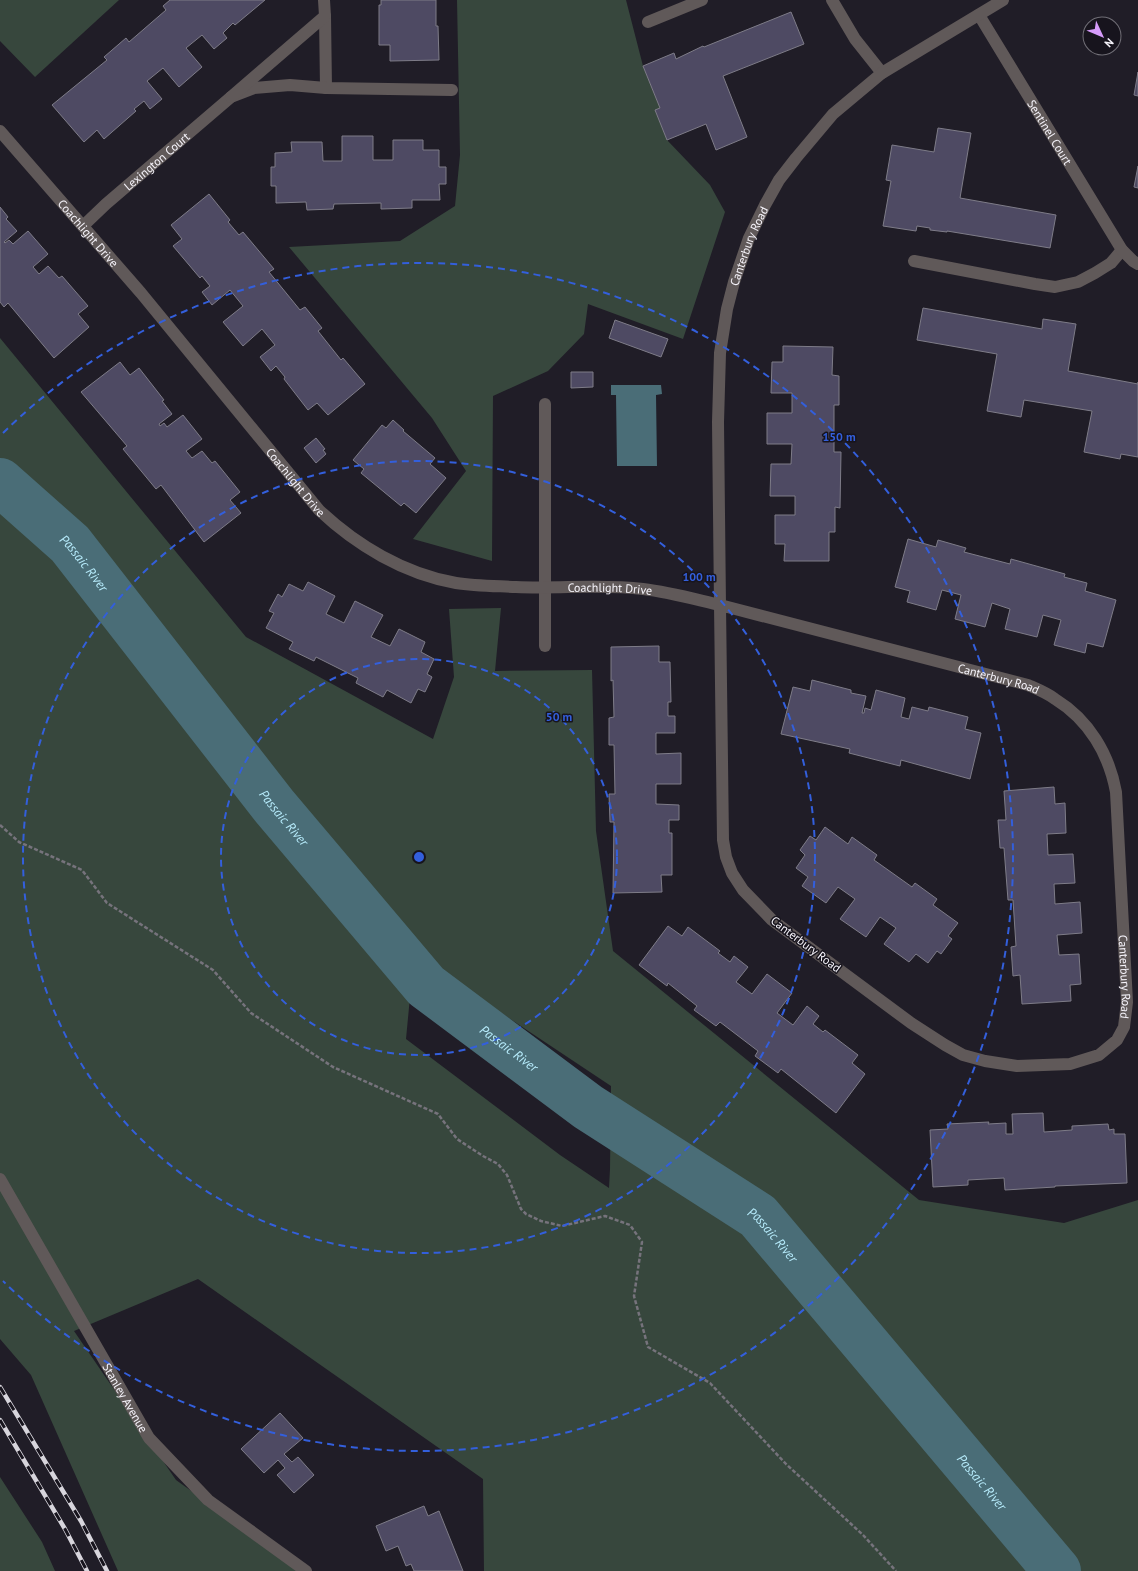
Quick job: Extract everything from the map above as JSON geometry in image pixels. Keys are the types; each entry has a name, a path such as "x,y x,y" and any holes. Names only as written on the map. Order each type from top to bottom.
{"street":[{"path":"324,0 326,88"},
{"path":"648,22 702,0"},
{"path":"832,0 855,39 882,73"},
{"name":"Canterbury Road","path":"720,605 1028,685 1055,698 1069,708 1095,736 1113,774 1116,792 1127,1002 1124,1027 1117,1040 1099,1055 1070,1064 1017,1066 985,1061 963,1055 911,1023 772,920 743,890 732,873 726,857 723,840 720,605 718,430 720,353 727,309 734,282 749,238 765,205 780,180 796,158 833,114 882,73 1003,0"},
{"name":"Sentinel Court","path":"979,15 1122,250 1138,264"},
{"name":"Lexington Court","path":"83,226 106,204 324,16"},
{"name":"Lexington Court","path":"230,97 254,88 290,85 326,88 452,90"},
{"name":"Coachlight Drive","path":"0,131 140,293 319,510 356,541 374,552 408,568 433,578 456,583 516,587 605,587 643,589 720,605"},
{"path":"914,261 1056,287 1078,282 1095,273 1111,263 1122,250"},
{"path":"545,404 545,646"},
{"name":"Stanley Avenue","path":"0,1179 149,1438 208,1500 306,1571"}],"path":[{"path":"0,825 19,842 82,870 107,903 212,970 250,1012 333,1067 438,1114 457,1139 498,1164 507,1175 521,1209 526,1214 541,1221 562,1226 605,1216 630,1225 642,1242 634,1296 648,1346 710,1383 786,1464 863,1535 896,1571"}],"green space":[{"path":"0,0 119,0 35,77 0,41"},
{"path":"457,0 626,0 643,66 660,108 655,110 667,140 710,185 725,212 683,339 588,304 584,334 548,371 493,396 492,561 413,539 466,471 432,418 289,247 400,241 455,206 460,155"},
{"path":"0,338 246,637 433,739 454,677 449,609 501,608 495,671 592,670 596,831 613,951 919,1200 1064,1223 1138,1200 1138,1571 484,1571 483,1479 198,1279 74,1331 176,1480 303,1571 118,1571 31,1375 0,1339","holes":["414,955 611,1086 609,1188 560,1155 406,1039"]},
{"path":"0,1477 42,1542 55,1571 0,1571"}],"water":[{"path":"611,385 661,385 662,394 656,395 657,466 617,466 616,395 611,395"}],"building":[{"path":"170,0 265,0 235,25 233,23 223,33 227,38 214,49 202,35 186,48 202,67 179,87 163,68 147,81 162,99 150,109 144,101 134,109 136,111 104,139 97,130 84,142 52,105 107,60 104,57 126,38 129,42 166,10 163,6"},
{"path":"381,0 436,0 436,26 438,26 439,60 390,61 390,45 379,45 379,5 381,5"},
{"path":"791,12 804,44 723,76 747,137 716,150 706,124 667,140 655,110 660,108 643,66 674,53 676,59 703,46 704,47"},
{"path":"1138,72 1138,96 1134,95"},
{"path":"938,128 971,133 960,198 1056,215 1050,248 947,231 930,230 930,228 917,226 916,231 883,226 891,181 886,180 892,145 934,152"},
{"path":"342,136 373,136 373,160 393,160 393,140 423,140 423,150 439,150 439,167 446,167 446,184 439,184 440,200 412,200 412,208 381,209 381,203 334,204 333,209 307,210 306,202 276,203 276,186 271,186 271,167 275,167 275,153 292,152 291,142 322,142 323,161 342,161"},
{"path":"1138,166 1138,188 1134,187"},
{"path":"209,194 230,220 228,222 239,235 243,232 274,269 269,272 300,310 305,307 322,328 318,331 341,360 343,358 365,384 328,415 317,403 308,410 276,366 271,371 260,357 275,345 262,329 243,346 223,322 243,306 230,290 212,305 202,292 210,286 202,276 200,278 173,246 182,239 171,225"},
{"path":"0,207 8,217 6,219 17,231 4,242 5,243 9,240 13,244 28,231 48,254 33,267 39,274 48,266 59,278 62,276 88,306 78,314 89,327 54,358 8,303 4,307 0,302"},
{"path":"923,308 1042,329 1043,319 1076,324 1068,371 1138,384 1138,457 1121,454 1120,459 1084,452 1092,411 1024,400 1021,417 987,411 997,354 917,340"},
{"path":"615,320 668,339 661,357 609,338"},
{"path":"783,346 833,347 832,375 839,376 839,405 834,405 834,452 841,452 840,508 835,507 835,532 829,532 829,561 784,561 785,544 775,544 775,515 795,515 795,496 770,496 771,464 791,464 792,444 767,444 767,413 792,413 792,393 771,393 772,362 783,362"},
{"path":"120,362 130,375 139,368 164,400 162,401 172,414 159,424 160,426 164,423 167,427 183,415 202,439 186,451 192,458 202,451 212,463 215,461 240,492 230,500 241,513 204,542 161,485 156,489 123,449 127,446 81,392"},
{"path":"571,372 593,372 593,387 571,388"},
{"path":"393,420 404,430 403,431 435,458 430,464 446,478 416,513 404,503 401,506 361,473 364,469 353,460 382,425 386,428"},
{"path":"316,438 325,449 323,450 326,454 316,463 304,448"},
{"path":"908,539 936,547 938,540 966,548 964,552 1010,564 1011,559 1065,574 1064,577 1087,583 1085,591 1116,600 1103,647 1087,643 1085,653 1054,645 1061,620 1043,615 1037,637 1005,629 1010,609 992,603 985,627 955,619 961,595 942,590 936,610 907,602 910,591 895,587"},
{"path":"308,582 335,596 326,614 344,623 355,601 383,615 371,637 390,646 399,629 425,642 421,652 434,659 427,674 432,677 425,692 418,689 411,703 387,690 383,697 356,683 358,678 316,657 314,661 289,649 293,642 266,628 274,613 269,611 278,594 282,597 289,584 303,591"},
{"path":"659,646 659,662 670,662 671,702 668,702 668,716 675,716 675,733 656,733 656,754 681,753 681,784 656,784 656,804 679,805 679,820 669,820 669,833 672,833 672,875 661,875 662,892 613,893 614,822 610,822 609,794 615,794 614,745 609,745 609,718 614,717 613,680 611,681 611,647"},
{"path":"812,680 851,690 851,693 866,696 862,713 864,713 865,708 871,710 876,690 905,698 901,717 909,719 912,707 928,711 929,707 968,717 965,729 981,733 970,779 901,760 900,766 849,753 850,749 781,734 793,687 810,691"},
{"path":"1054,787 1055,804 1065,803 1066,833 1047,834 1048,855 1073,854 1075,883 1054,884 1055,904 1080,902 1082,933 1057,935 1059,955 1079,954 1081,984 1070,985 1071,1001 1022,1004 1020,975 1013,976 1011,947 1016,946 1013,900 1008,900 1004,848 1000,848 998,820 1006,820 1004,791"},
{"path":"825,827 848,844 852,837 877,855 874,860 912,887 915,883 937,899 933,905 958,923 948,936 952,939 941,954 937,951 928,963 916,954 909,962 884,944 896,928 880,917 866,937 840,919 855,899 838,887 826,903 802,886 808,877 796,868 805,855 800,850 810,836 816,840"},
{"path":"668,926 682,936 688,927 720,951 718,953 730,962 734,956 748,967 736,982 752,994 767,974 792,993 777,1013 793,1025 807,1006 819,1016 813,1024 823,1032 825,1030 858,1055 852,1063 865,1074 836,1113 781,1069 778,1073 755,1056 758,1051 720,1022 716,1026 694,1010 697,1006 668,983 667,986 639,965"},
{"path":"1043,1113 1044,1132 1072,1130 1072,1126 1108,1124 1109,1130 1114,1129 1114,1134 1125,1134 1127,1183 1005,1190 1004,1178 968,1180 968,1185 933,1187 930,1130 948,1129 947,1124 989,1122 988,1124 1006,1123 1006,1134 1013,1134 1012,1114"},
{"path":"280,1413 303,1438 284,1454 292,1462 298,1457 314,1475 294,1493 277,1475 285,1468 278,1460 264,1473 241,1449"},
{"path":"424,1506 428,1516 439,1511 463,1571 414,1571 411,1564 406,1566 398,1546 386,1551 376,1526"}],"waterway":[{"name":"Passaic River","path":"0,482 70,544 274,806 426,986 588,1107 758,1216 1057,1571"}],"railway":[{"path":"0,1387 81,1521 107,1571"},
{"path":"0,1420 65,1529 87,1571"}]}
